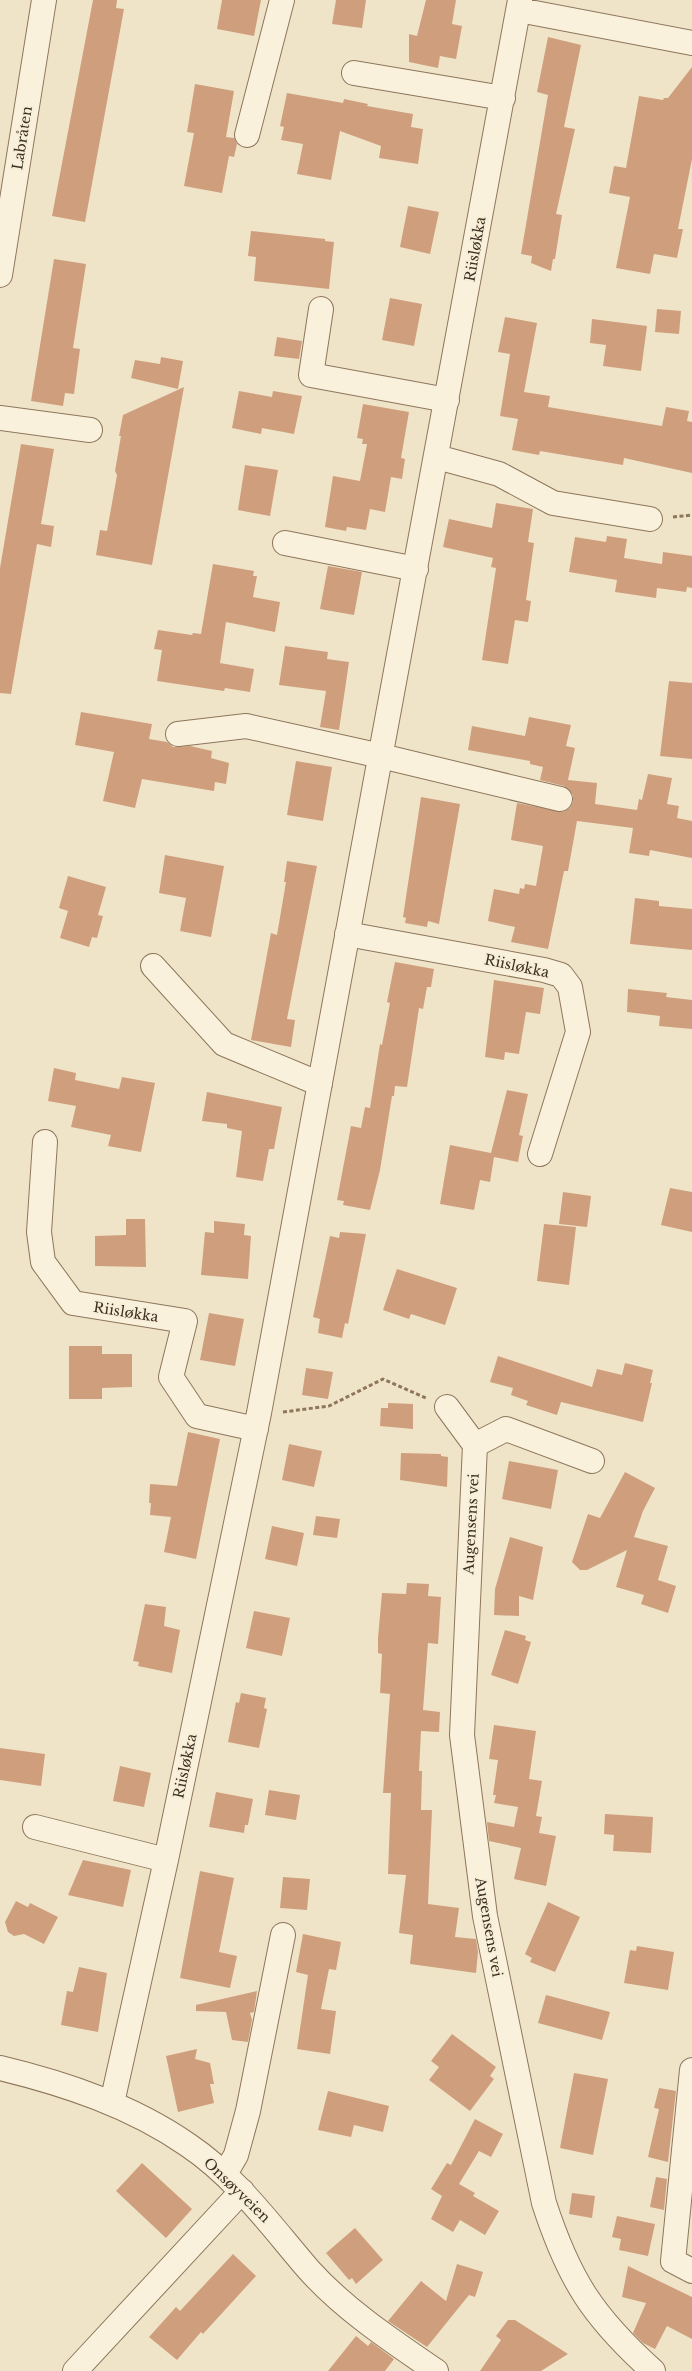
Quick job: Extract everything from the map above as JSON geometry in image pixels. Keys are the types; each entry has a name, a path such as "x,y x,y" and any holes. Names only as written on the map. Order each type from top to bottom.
{"street":[{"name":"Labråten","path":"0,275 4,229 44,0"},
{"path":"247,135 282,0"},
{"name":"Riisløkka","path":"112,2103 166,1860 258,1421 520,5 692,43"},
{"path":"354,72 503,98"},
{"path":"321,309 311,375 447,400"},
{"path":"0,418 90,430"},
{"path":"437,457 499,474 553,502 650,519"},
{"path":"285,543 416,569"},
{"path":"178,734 246,726 382,756 560,799"},
{"name":"Riisløkka","path":"347,934 544,970 562,975 570,988 578,1032 540,1154"},
{"path":"152,966 224,1044 320,1084"},
{"name":"Riisløkka","path":"45,1142 39,1232 43,1262 73,1303 185,1321 171,1377 197,1416 258,1421"},
{"path":"447,1407 475,1445 506,1429 592,1460"},
{"name":"Augensens vei","path":"475,1445 462,1735 485,1916 544,2203 558,2245 573,2277 593,2310 617,2338 653,2371"},
{"path":"35,1827 166,1860"},
{"path":"225,2174 236,2155 248,2112 283,1935"},
{"name":"Onsøyveien","path":"0,2068 48,2079 112,2103 156,2125 189,2145 225,2174 242,2191 310,2270 346,2306 436,2371"},
{"path":"692,2070 673,2262 692,2271"},
{"path":"75,2371 242,2191"}],"path":[{"path":"258,1421 329,1406 384,1379 447,1407"}],"building":[{"path":"93,0 117,0 116,8 124,9 85,222 52,216"},
{"path":"222,0 261,0 254,36 217,29"},
{"path":"336,0 366,0 362,28 332,24"},
{"path":"426,0 456,0 452,24 462,26 456,59 440,56 438,68 409,62 409,34 417,36"},
{"path":"548,37 581,45 564,127 575,129 556,214 562,215 555,259 553,259 551,271 531,263 532,256 521,254 548,95 537,92"},
{"path":"692,67 692,159 678,229 683,229 677,258 654,254 650,274 616,268 630,197 609,193 614,166 626,168 639,96 663,100 668,98"},
{"path":"195,84 234,91 226,137 234,138 237,144 234,157 229,156 222,193 184,186 194,133 187,132"},
{"path":"287,93 343,103 344,99 368,104 367,106 413,114 411,127 423,129 418,164 379,158 381,146 340,131 331,180 297,174 303,144 281,140 284,127 280,126"},
{"path":"408,206 439,212 430,254 400,247"},
{"path":"251,231 325,239 325,241 334,242 329,289 254,281 256,257 248,256"},
{"path":"54,259 86,264 73,348 80,349 74,394 65,393 63,406 31,401"},
{"path":"390,298 422,304 414,346 382,340"},
{"path":"657,309 681,311 679,334 655,332"},
{"path":"505,317 537,323 524,392 550,396 548,407 662,426 666,407 689,411 687,421 692,422 692,473 624,458 623,465 540,451 539,455 512,450 518,419 500,416 510,354 498,352"},
{"path":"592,319 647,326 641,371 603,366 606,345 590,343"},
{"path":"277,337 302,341 299,359 274,356"},
{"path":"161,357 183,361 178,389 131,378 135,360 160,364"},
{"path":"184,387 152,565 96,555 100,530 107,531 117,475 115,471 123,415"},
{"path":"239,391 272,397 273,391 302,396 294,434 262,428 261,434 232,428"},
{"path":"363,404 409,412 401,458 405,459 402,479 391,477 385,512 370,509 366,530 347,527 346,531 325,527 333,476 360,481 367,444 362,444 363,439 357,438"},
{"path":"21,444 54,449 41,524 54,526 51,547 37,544 11,694 0,693 0,568"},
{"path":"245,465 278,470 270,516 238,510"},
{"path":"496,503 533,509 528,542 534,543 526,600 531,601 528,622 515,620 508,664 482,660 496,568 491,567 493,558 443,547 449,519 492,528"},
{"path":"607,536 627,539 624,558 662,564 663,552 692,556 692,588 687,587 686,592 657,588 656,598 615,592 617,580 569,572 575,537 606,542"},
{"path":"213,564 254,571 253,576 257,576 253,597 280,602 275,632 226,622 220,663 254,669 250,692 225,688 224,691 157,681 162,650 154,649 158,630 192,635 193,633 201,634"},
{"path":"328,566 362,572 354,615 320,609"},
{"path":"285,646 328,652 327,659 349,662 339,730 320,727 326,691 279,685"},
{"path":"669,681 692,683 692,759 660,756"},
{"path":"81,712 152,724 149,739 167,742 173,747 190,746 212,751 211,758 229,763 226,784 215,782 214,791 142,779 135,808 103,801 114,752 75,745"},
{"path":"529,717 571,725 566,746 575,748 568,780 597,783 595,804 637,810 639,799 642,800 648,774 672,778 667,804 679,806 677,818 692,821 692,858 650,850 649,856 629,853 633,828 577,821 568,871 564,871 548,949 511,942 515,927 488,921 494,889 519,894 520,888 524,889 525,884 536,886 543,846 511,840 517,803 563,812 570,808 573,802 573,795 564,786 540,780 543,767 530,764 530,761 468,750 472,726 525,736"},
{"path":"296,761 332,767 323,821 287,815"},
{"path":"421,797 460,804 439,924 428,921 427,927 405,923 406,918 403,917"},
{"path":"165,855 224,866 211,937 180,931 186,898 159,893"},
{"path":"287,861 317,866 287,1019 295,1020 291,1047 251,1040 271,933 277,935 286,882 284,882"},
{"path":"68,876 106,887 98,915 103,916 97,938 92,937 89,947 60,938 68,911 59,908"},
{"path":"635,898 659,901 659,906 692,909 692,950 630,944"},
{"path":"395,962 434,969 431,987 427,987 423,1009 419,1008 407,1087 395,1086 394,1096 392,1096 380,1170 370,1210 343,1205 344,1201 337,1200 351,1126 361,1128 365,1107 370,1108 380,1044 382,1045 390,1003 387,1002"},
{"path":"494,980 544,988 540,1014 526,1012 519,1054 505,1052 504,1060 485,1057"},
{"path":"628,989 667,993 666,997 692,1000 692,1029 659,1026 660,1016 627,1012"},
{"path":"54,1068 76,1073 75,1080 119,1089 122,1077 155,1083 141,1152 108,1146 111,1135 71,1127 76,1106 48,1101"},
{"path":"507,1090 528,1094 519,1135 523,1136 518,1162 494,1157 490,1182 480,1180 474,1210 440,1204 450,1145 491,1153"},
{"path":"207,1092 282,1107 274,1149 269,1149 263,1181 236,1177 242,1131 227,1128 227,1124 202,1121"},
{"path":"670,1188 692,1192 692,1232 661,1225"},
{"path":"563,1192 591,1196 587,1227 559,1224"},
{"path":"126,1219 145,1219 146,1267 95,1266 95,1236 126,1235"},
{"path":"214,1221 245,1224 244,1235 251,1236 248,1279 201,1275 205,1232 214,1233"},
{"path":"544,1224 576,1227 569,1285 537,1281"},
{"path":"340,1232 366,1234 348,1324 345,1323 342,1338 318,1333 320,1319 313,1317 330,1236 339,1238"},
{"path":"397,1269 457,1288 445,1325 411,1314 409,1319 383,1310"},
{"path":"209,1313 244,1319 235,1366 200,1360"},
{"path":"69,1346 102,1346 102,1354 132,1354 132,1387 102,1388 102,1399 69,1399"},
{"path":"498,1356 592,1387 597,1369 622,1375 625,1363 653,1370 643,1422 561,1402 557,1415 526,1405 528,1401 511,1395 513,1388 490,1382"},
{"path":"306,1368 333,1372 328,1399 302,1395"},
{"path":"388,1403 413,1404 413,1429 380,1426 381,1408 388,1408"},
{"path":"188,1432 220,1439 196,1559 164,1552 171,1517 150,1515 151,1503 149,1503 150,1484 177,1486"},
{"path":"289,1444 322,1451 314,1487 282,1480"},
{"path":"401,1453 441,1454 441,1456 448,1457 447,1487 400,1480"},
{"path":"509,1461 558,1470 551,1509 502,1499"},
{"path":"625,1472 655,1488 643,1511 634,1537 668,1546 658,1580 676,1586 668,1613 641,1604 644,1595 616,1587 627,1550 587,1570 580,1570 572,1562 588,1514 600,1518"},
{"path":"316,1516 340,1519 337,1538 313,1535"},
{"path":"272,1526 304,1533 297,1566 265,1559"},
{"path":"510,1537 543,1547 533,1600 519,1596 519,1616 494,1615 495,1589"},
{"path":"407,1583 429,1584 428,1596 441,1597 438,1644 428,1643 423,1710 440,1712 439,1732 421,1731 419,1771 422,1771 421,1810 432,1810 428,1904 459,1908 455,1937 476,1939 478,1952 476,1973 410,1964 413,1935 399,1933 406,1875 388,1874 391,1793 383,1793 390,1694 380,1693 382,1654 378,1653 378,1638 382,1593 406,1594"},
{"path":"145,1604 166,1607 164,1626 180,1630 172,1673 138,1666 139,1662 133,1661"},
{"path":"254,1611 290,1618 282,1656 246,1648"},
{"path":"505,1630 526,1636 525,1640 531,1642 518,1684 491,1675"},
{"path":"241,1693 266,1698 264,1708 267,1709 259,1748 228,1742 236,1702 239,1703"},
{"path":"494,1725 536,1731 529,1779 542,1781 536,1816 542,1817 539,1833 556,1836 546,1886 514,1879 521,1848 489,1841 487,1822 514,1827 518,1807 494,1803 496,1795 493,1795 498,1760 489,1759"},
{"path":"0,1748 45,1754 41,1786 0,1780"},
{"path":"120,1766 151,1773 144,1807 113,1801"},
{"path":"269,1790 300,1795 296,1820 265,1815"},
{"path":"216,1792 253,1799 248,1825 245,1825 244,1833 209,1827"},
{"path":"605,1814 653,1817 651,1853 613,1851 614,1835 604,1834"},
{"path":"83,1860 131,1870 123,1907 68,1895"},
{"path":"200,1871 234,1878 219,1952 237,1956 230,1988 180,1978"},
{"path":"283,1877 310,1879 307,1910 280,1908"},
{"path":"16,1901 28,1907 30,1903 58,1917 44,1944 24,1934 14,1936 8,1932 5,1922"},
{"path":"548,1902 580,1917 555,1972 530,1962 532,1958 525,1954"},
{"path":"303,1934 341,1942 336,1970 329,1969 321,2009 336,2011 330,2054 297,2049 308,1975 296,1972"},
{"path":"637,1946 674,1952 668,1990 624,1983 630,1950 636,1951"},
{"path":"79,1967 107,1973 98,2032 61,2025 67,1991 73,1992"},
{"path":"257,1991 254,2012 250,2013 252,2020 248,2042 232,2040 226,2012 196,2011 196,2005"},
{"path":"546,1995 610,2012 602,2040 538,2023"},
{"path":"452,2034 496,2067 490,2076 494,2079 470,2111 429,2080 439,2067 431,2061"},
{"path":"197,2049 195,2059 210,2063 214,2084 210,2084 214,2103 178,2112 166,2056"},
{"path":"574,2073 608,2079 593,2155 560,2148"},
{"path":"659,2088 676,2091 668,2162 648,2157 659,2109 654,2108"},
{"path":"328,2091 389,2106 383,2132 354,2125 351,2137 318,2130"},
{"path":"475,2119 503,2134 491,2157 479,2151 459,2184 475,2193 473,2196 499,2211 485,2235 460,2220 453,2232 431,2219 442,2196 431,2189 447,2163 451,2165"},
{"path":"142,2163 192,2209 166,2238 116,2191"},
{"path":"656,2177 667,2179 664,2210 650,2207"},
{"path":"572,2193 595,2196 592,2218 569,2214"},
{"path":"617,2216 655,2224 648,2256 619,2250 621,2239 612,2237"},
{"path":"355,2228 383,2260 356,2284 352,2278 349,2280 326,2253"},
{"path":"233,2254 256,2276 203,2334 201,2332 177,2360 149,2337 176,2307 180,2311"},
{"path":"457,2264 483,2272 475,2297 469,2295 427,2347 388,2321 421,2281 446,2301"},
{"path":"628,2266 692,2297 692,2339 667,2326 655,2349 643,2343 633,2333 646,2303 622,2297"},
{"path":"508,2320 515,2320 568,2354 541,2371 480,2371 501,2340 496,2336"},
{"path":"356,2336 368,2346 371,2342 394,2359 385,2371 328,2371"}]}
